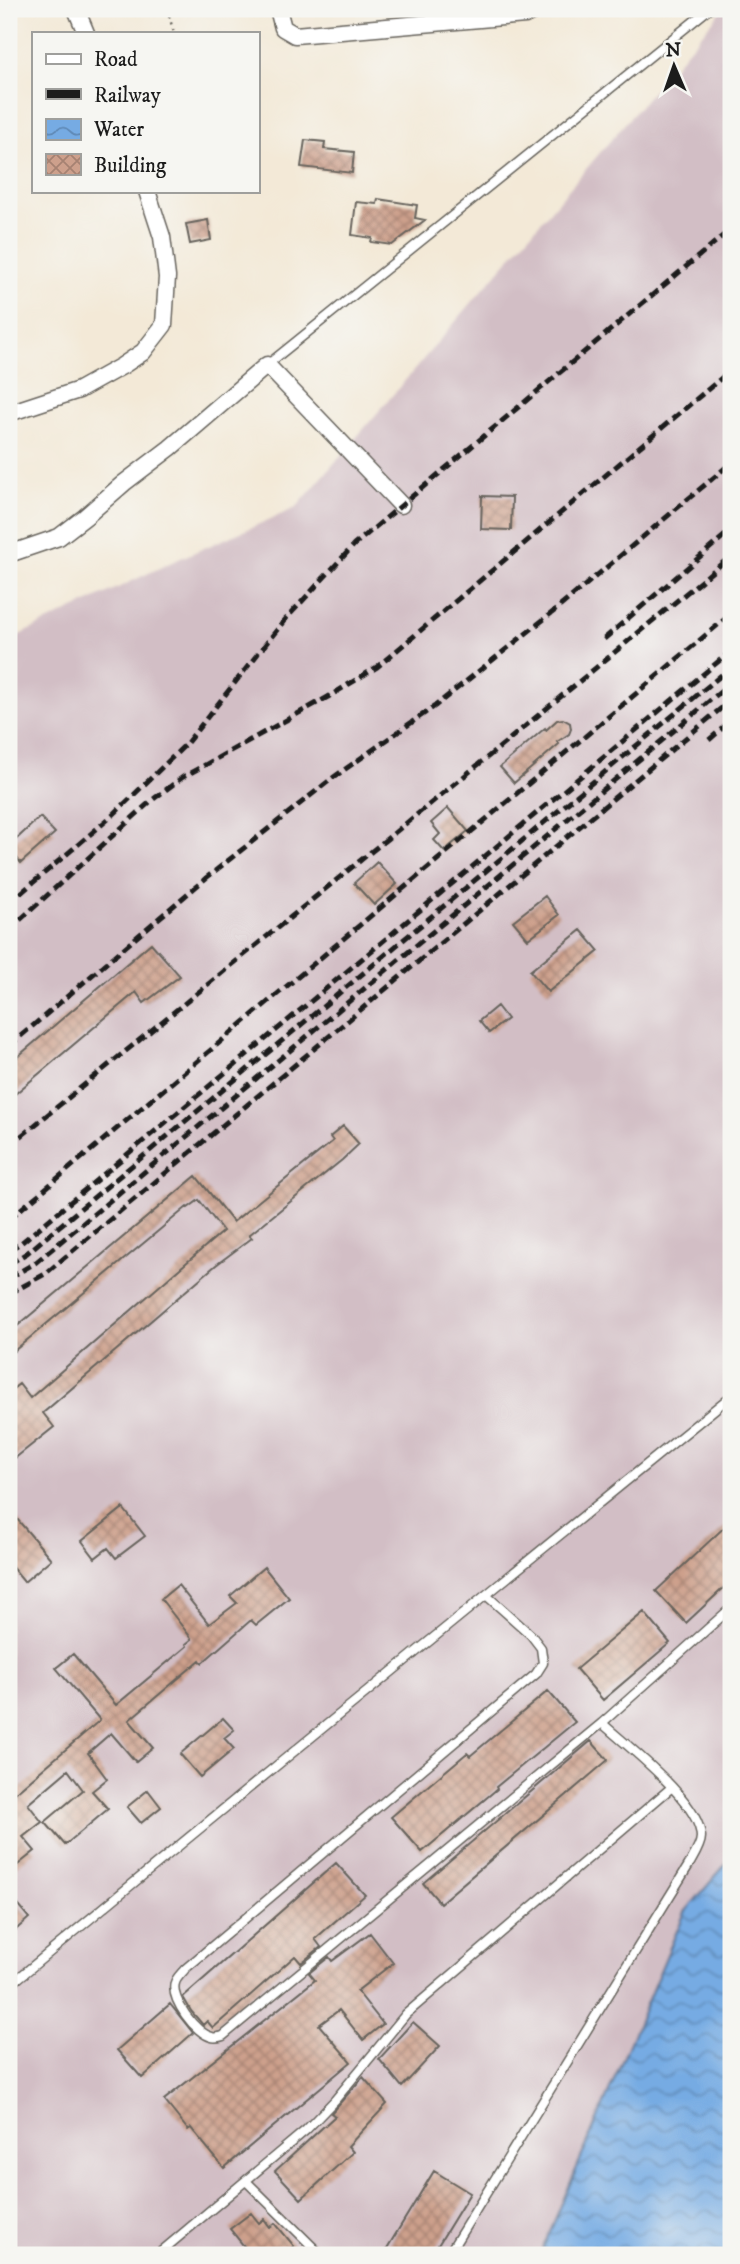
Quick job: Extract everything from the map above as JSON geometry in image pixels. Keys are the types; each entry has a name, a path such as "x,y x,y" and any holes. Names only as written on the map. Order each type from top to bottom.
{"street":[{"path":"76,9 86,32"},
{"path":"278,9 283,28 295,36 395,17 525,15 537,9"},
{"path":"9,413 79,390 122,366 143,352 164,325 167,276 162,237 147,192"},
{"path":"9,554 59,537 170,448 267,365 401,505"}],"lane":[{"path":"267,365 709,9"},
{"path":"9,1986 306,1739 731,1396"},
{"path":"486,1595 531,1634 541,1648 543,1663 537,1674 185,1969 175,1981 174,1994 180,2007 201,2032 213,2038 223,2036 602,1723 731,1608"},
{"path":"448,2255 691,1863 701,1839 694,1813 672,1787 602,1723"},
{"path":"157,2255 306,2130 406,2014 672,1787"},
{"path":"246,2181 321,2255"}],"path":[{"path":"167,9 174,32"}],"shaded area":[{"path":"723,9 731,9 731,2255 9,2255 9,640 172,562 296,508"}],"water":[{"path":"731,1858 731,2255 540,2255 685,1912"}],"building":[{"path":"305,140 325,142 324,149 354,152 352,173 301,167"},
{"path":"378,199 417,205 415,218 425,220 392,245 371,242 372,238 352,235 356,202 377,204"},
{"path":"208,220 211,240 190,244 186,224"},
{"path":"482,496 512,497 511,530 481,529"},
{"path":"563,719 570,723 569,734 514,783 500,767 545,728 546,730 557,720"},
{"path":"448,808 468,831 444,851 434,840 440,834 431,823"},
{"path":"40,817 55,833 21,863 9,846"},
{"path":"377,862 397,884 374,905 354,883"},
{"path":"545,896 559,915 528,939 513,921"},
{"path":"581,930 599,951 548,992 530,971"},
{"path":"151,943 180,976 144,1003 136,992 9,1099 9,1064"},
{"path":"497,1006 507,1019 489,1033 479,1021"},
{"path":"343,1126 359,1144 249,1235 252,1238 216,1265 43,1413 54,1427 9,1463 9,1392 19,1384 30,1398 223,1231 199,1200 187,1207 9,1355 9,1333 196,1176 233,1222 333,1141 330,1137"},
{"path":"123,1508 145,1536 116,1558 108,1548 95,1558 82,1541"},
{"path":"17,1519 51,1559 24,1582 9,1564 9,1526"},
{"path":"731,1521 731,1581 686,1623 656,1591"},
{"path":"264,1567 289,1598 256,1625 251,1620 202,1663 200,1660 129,1720 153,1748 136,1762 111,1733 88,1753 107,1779 92,1791 108,1809 65,1845 45,1822 83,1790 68,1770 28,1804 42,1822 23,1837 35,1851 9,1872 9,1798 100,1720 56,1668 73,1654 116,1705 192,1639 161,1599 178,1585 209,1624 237,1603 230,1596"},
{"path":"644,1612 670,1643 603,1700 576,1669"},
{"path":"548,1691 575,1722 422,1852 391,1817 467,1753 470,1756"},
{"path":"223,1718 234,1730 224,1738 234,1749 200,1777 180,1754"},
{"path":"591,1741 608,1760 440,1903 423,1883"},
{"path":"148,1790 161,1807 141,1823 127,1807"},
{"path":"336,1863 365,1895 315,1939 321,1947 301,1963 295,1956 213,2028 207,2021 203,2025 183,1997"},
{"path":"9,1894 29,1918 9,1936"},
{"path":"370,1933 393,1963 357,1991 383,2024 363,2040 339,2010 319,2025 351,2062 224,2168 164,2100 315,1980 309,1973 329,1957 332,1961"},
{"path":"170,2004 193,2033 142,2078 117,2050"},
{"path":"413,2022 440,2046 402,2087 379,2059"},
{"path":"363,2077 387,2104 348,2146 353,2152 301,2199 275,2171 335,2116 331,2113"},
{"path":"434,2171 470,2193 432,2255 383,2255"},
{"path":"251,2213 259,2223 264,2219 270,2227 275,2223 294,2246 283,2255 251,2255 230,2229"}],"railway":[{"path":"9,903 113,815 186,744 284,621 354,545 731,229"},
{"path":"9,930 151,801 183,777 377,667 731,370"},
{"path":"9,1046 206,878 334,777 435,706 558,608 731,463"},
{"path":"604,639 731,530"},
{"path":"9,1146 731,556"},
{"path":"9,1219 731,614"},
{"path":"9,1250 21,1243 731,651"},
{"path":"9,1264 27,1253 731,667"},
{"path":"9,1278 35,1263 731,683"},
{"path":"9,1294 45,1274 731,700"},
{"path":"709,740 731,721"}]}
